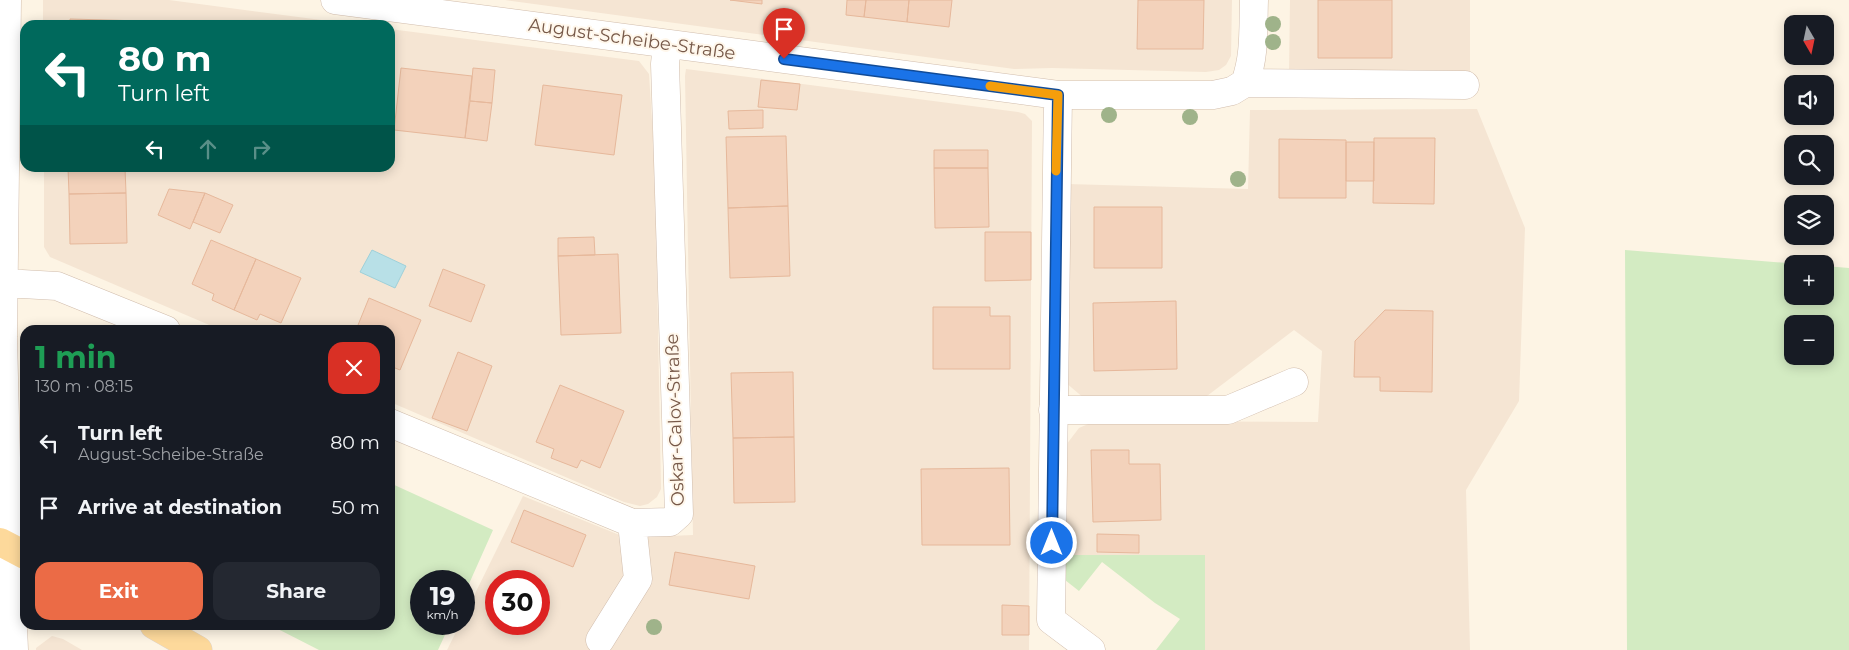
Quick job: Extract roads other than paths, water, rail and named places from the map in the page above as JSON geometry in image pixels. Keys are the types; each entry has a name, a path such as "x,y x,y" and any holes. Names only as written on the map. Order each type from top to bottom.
{"main road":[{"path":"163,630 198,650"}],"street":[{"name":"August-Scheibe-Straße","path":"335,0 1058,95 1213,95 1232,91 1245,83 1465,86"},
{"path":"1245,83 1251,66 1253,48 1254,0"},
{"path":"4,3 4,283 2,338 12,548 14,650"},
{"name":"Oskar-Calov-Straße","path":"395,424 632,522 670,522 679,514 664,64 667,44"},
{"path":"1058,95 1052,620 1091,650"},
{"path":"4,283 57,286 154,325"},
{"path":"1053,410 1228,410 1294,382"},
{"path":"600,640 638,579 632,522"}],"water":[{"path":"372,250 406,266 395,288 360,272"}]}
